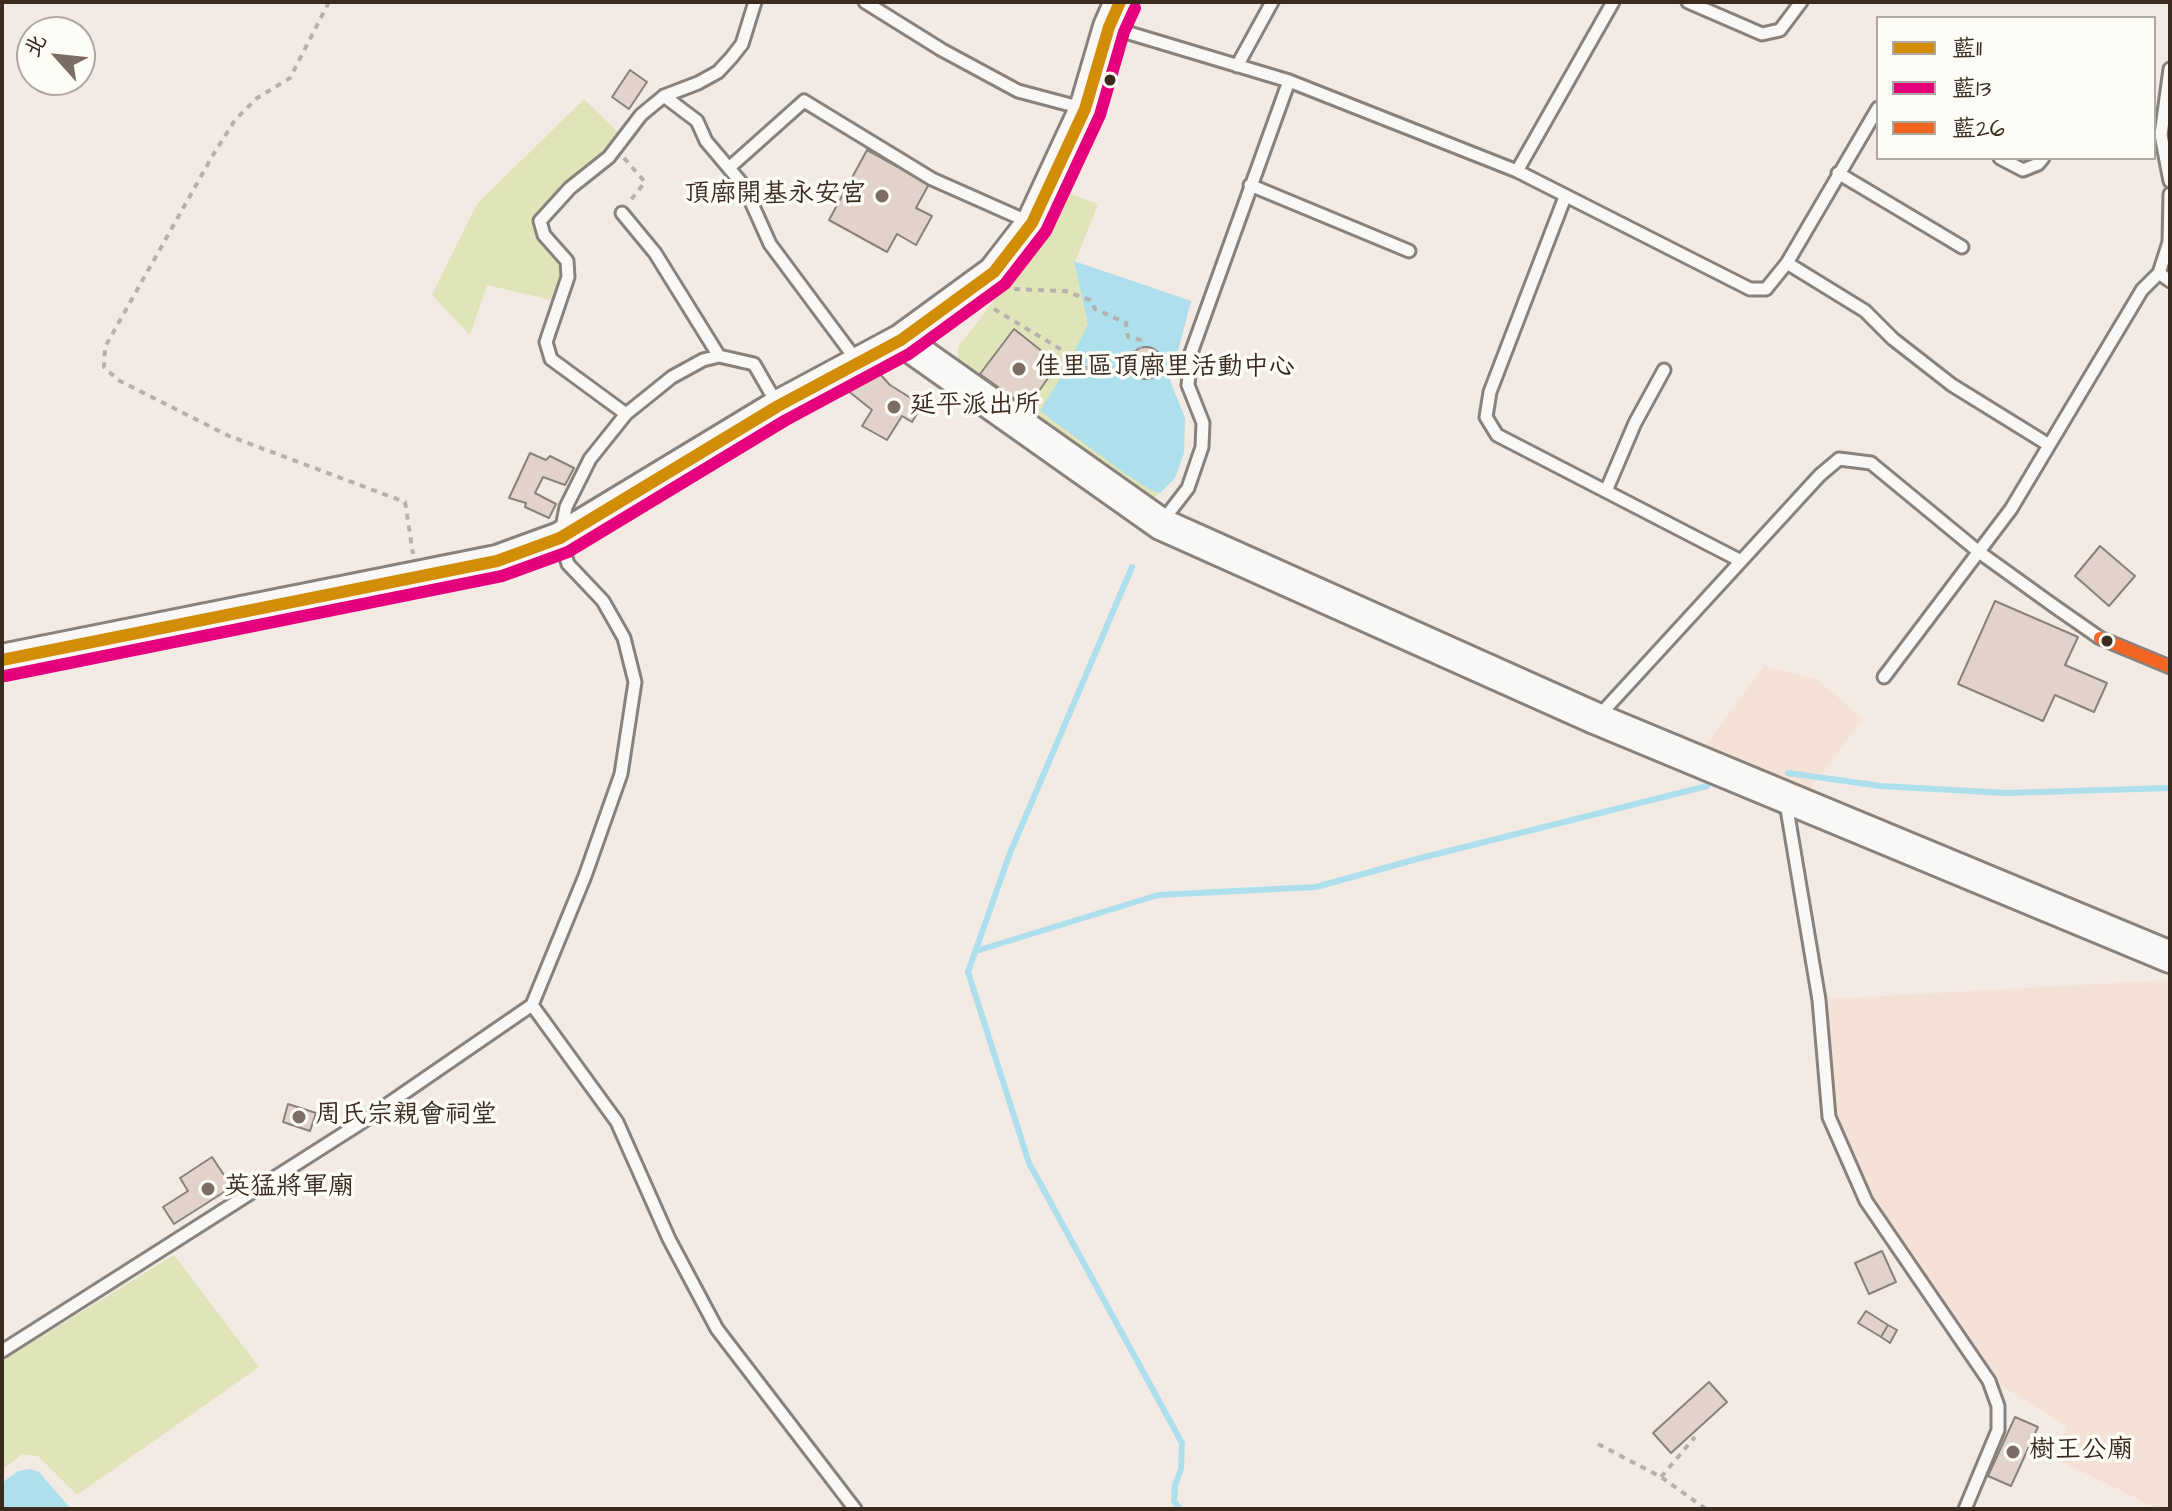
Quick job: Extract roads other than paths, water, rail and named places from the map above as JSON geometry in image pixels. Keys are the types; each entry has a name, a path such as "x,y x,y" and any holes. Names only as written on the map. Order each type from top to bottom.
{"street":[{"path":"2,660 497,561 560,538 778,406 901,340 994,272 1032,223 1085,109 1115,15"},
{"path":"901,340 1161,524 1597,719 2170,957"}],"lane":[{"path":"626,414 551,359 546,342 568,277 567,261 544,235 540,221 570,188 609,157 641,115 664,96 718,72 742,44 755,2"},
{"path":"865,2 942,50 1018,91 1085,109"},
{"path":"1237,66 1272,2"},
{"path":"1517,171 1613,2"},
{"path":"1688,2 1762,34 1780,30 1801,2"},
{"path":"1115,15 1237,66 1289,81 1517,171 1750,289 1766,289 1787,263 1876,111"},
{"path":"2170,69 2158,135 2170,181"},
{"path":"1161,524 1188,488 1202,447 1203,423 1188,385 1191,353 1289,81"},
{"path":"664,96 697,121 706,141 744,186 770,244 860,364"},
{"path":"730,167 804,101 932,179 1032,223"},
{"path":"2004,160 2023,170 2041,160"},
{"path":"1838,173 1962,247"},
{"path":"1250,185 1409,251"},
{"path":"1884,677 2011,509 2142,290 2159,273 2169,242 2170,194"},
{"path":"1565,197 1490,392 1486,417 1497,435 1741,561"},
{"path":"622,213 655,253 719,356"},
{"path":"1787,263 1865,311 1893,339 1952,385 2049,445"},
{"path":"2159,273 2170,281"},
{"path":"2,1351 359,1124 532,1005 585,876 621,774 635,682 624,638 603,601 568,564 560,538 566,507 590,459 626,414 672,377 703,360 719,356 754,364 778,406"},
{"path":"1606,491 1635,423 1664,370"},
{"path":"1597,719 1820,475 1839,459 1871,463 1979,552 2100,638 2170,667"},
{"path":"1785,797 1819,1000 1829,1117 1866,1201 1989,1381 1998,1406 1998,1430 1965,1509"},
{"path":"532,1005 617,1122 669,1239 717,1329 855,1509"}],"water":[{"path":"1074,261 1191,301 1170,381 1185,418 1184,453 1175,478 1160,493 1123,472 1040,411 1088,324"},
{"path":"30,1469 39,1472 71,1509 2,1509 2,1483 18,1471"}],"waterway":[{"path":"1132,567 1010,853 968,972 1029,1163 1182,1443 1181,1469 1175,1485 1174,1501 1180,1509"},
{"path":"1788,773 1881,786 2007,793 2170,788"},
{"path":"976,951 1158,895 1316,887 1707,786"}],"place":[{"name":"頂廍開基永安宮","path":"882,196"},
{"name":"佳里區頂廍里活動中心","path":"1019,369"},
{"name":"延平派出所","path":"894,407"},
{"name":"周氏宗親會祠堂","path":"299,1117"},
{"name":"英猛將軍廟","path":"208,1189"},
{"name":"樹王公廟","path":"2013,1452"}]}
